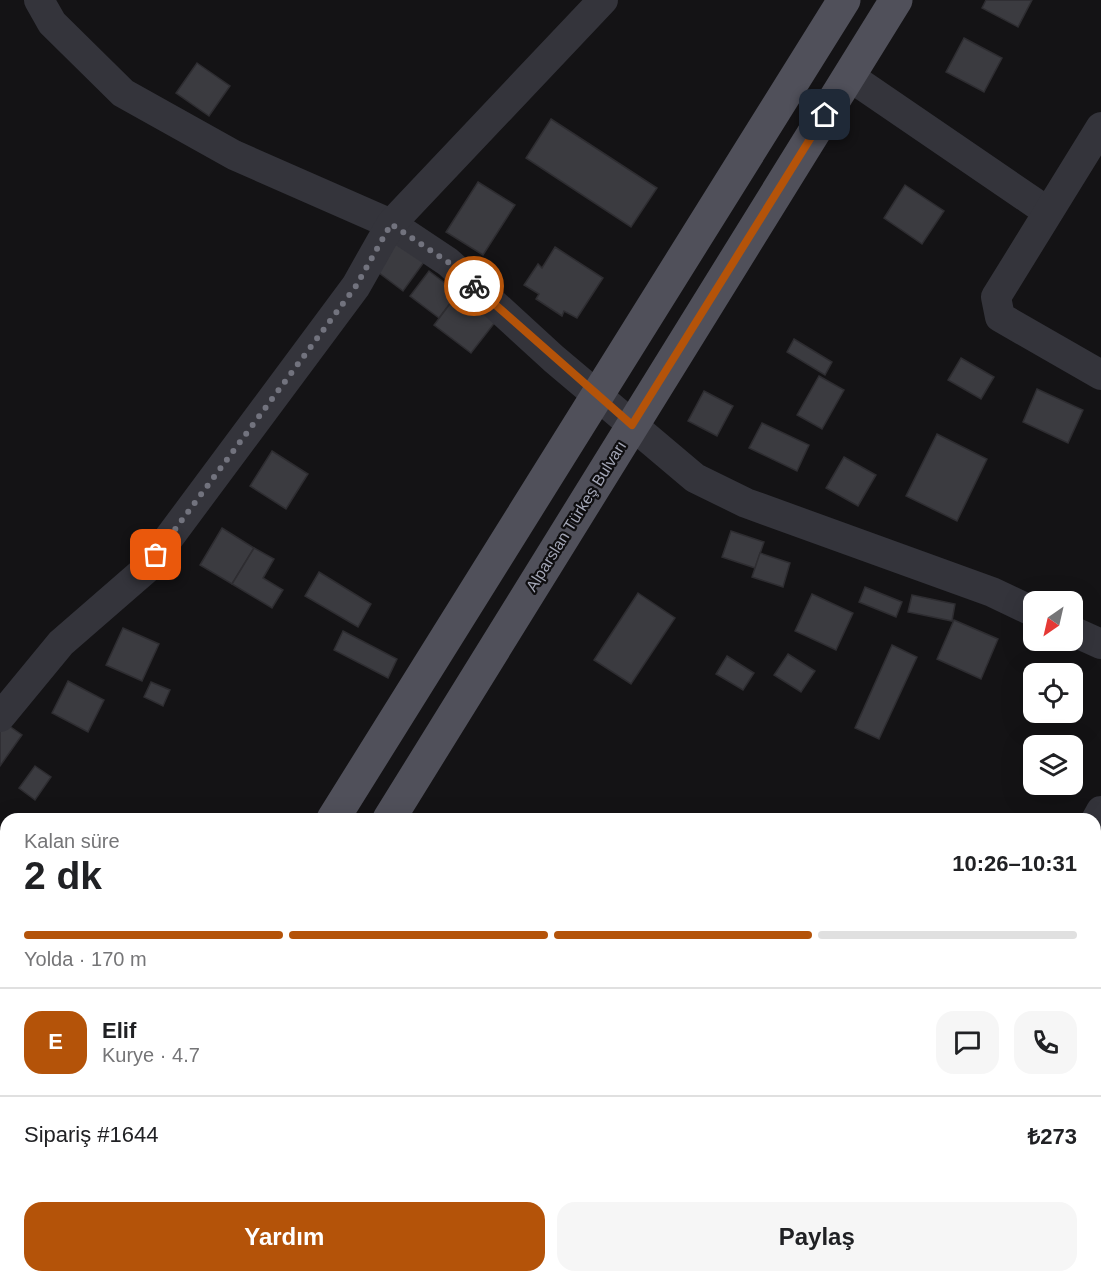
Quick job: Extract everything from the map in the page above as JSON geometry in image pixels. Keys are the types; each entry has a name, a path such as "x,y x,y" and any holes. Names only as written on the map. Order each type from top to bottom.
{"main road":[{"path":"337,813 844,0"},
{"name":"Alparslan Türkeş Bulvarı","path":"394,813 896,0"}],"street":[{"path":"39,0 52,23 123,93 234,155 391,224 448,262 598,396 695,478 746,503 992,592 1023,607"},
{"path":"0,717 61,643 145,570 356,286 391,224 603,0"},
{"path":"849,76 1048,212"},
{"path":"1101,127 996,297 1000,317 1101,375"},
{"path":"1083,636 1101,644"}],"building":[{"path":"986,0 1032,0 1018,27 982,8"},
{"path":"964,38 1002,58 984,92 946,72"},
{"path":"197,63 230,86 209,116 176,93"},
{"path":"551,119 657,188 631,227 526,158"},
{"path":"478,182 515,205 483,255 446,232"},
{"path":"905,185 944,211 922,244 884,218"},
{"path":"390,238 424,262 403,291 370,266"},
{"path":"555,247 603,278 577,318 564,311 562,316 536,299 539,294 524,285 538,264 542,268"},
{"path":"429,271 458,293 439,318 410,296"},
{"path":"458,293 496,321 471,353 434,325"},
{"path":"794,339 832,362 825,375 787,352"},
{"path":"961,358 994,377 981,399 948,380"},
{"path":"819,376 844,390 822,429 797,415"},
{"path":"1037,389 1083,410 1068,443 1023,422"},
{"path":"704,391 733,406 717,436 688,421"},
{"path":"762,423 809,445 797,471 749,448"},
{"path":"937,434 987,459 957,521 906,496"},
{"path":"272,451 308,474 286,509 250,486"},
{"path":"844,457 876,475 858,506 826,488"},
{"path":"222,528 254,548 232,584 200,565"},
{"path":"731,531 764,542 755,568 722,557"},
{"path":"254,548 274,559 263,578 283,590 272,608 232,584"},
{"path":"760,553 790,563 783,587 752,577"},
{"path":"319,572 371,604 358,627 305,596"},
{"path":"865,587 902,602 896,617 859,602"},
{"path":"638,593 675,618 631,684 594,660"},
{"path":"812,594 853,613 836,650 795,631"},
{"path":"912,595 955,604 952,621 908,612"},
{"path":"954,620 998,639 981,679 937,659"},
{"path":"123,628 159,644 142,681 106,665"},
{"path":"343,631 397,659 388,678 334,650"},
{"path":"892,645 917,657 879,739 855,728"},
{"path":"788,654 815,671 801,692 774,675"},
{"path":"727,656 754,673 743,690 716,674"},
{"path":"68,681 104,700 88,732 52,713"},
{"path":"151,682 170,690 163,706 144,697"},
{"path":"5,723 22,735 0,766 0,730"},
{"path":"35,766 51,777 35,800 19,788"}],"way so far":[{"path":"156,555 356,286 391,224 448,262 474,286"}],"route":[{"path":"474,286 554,359 632,425 825,115"}]}
